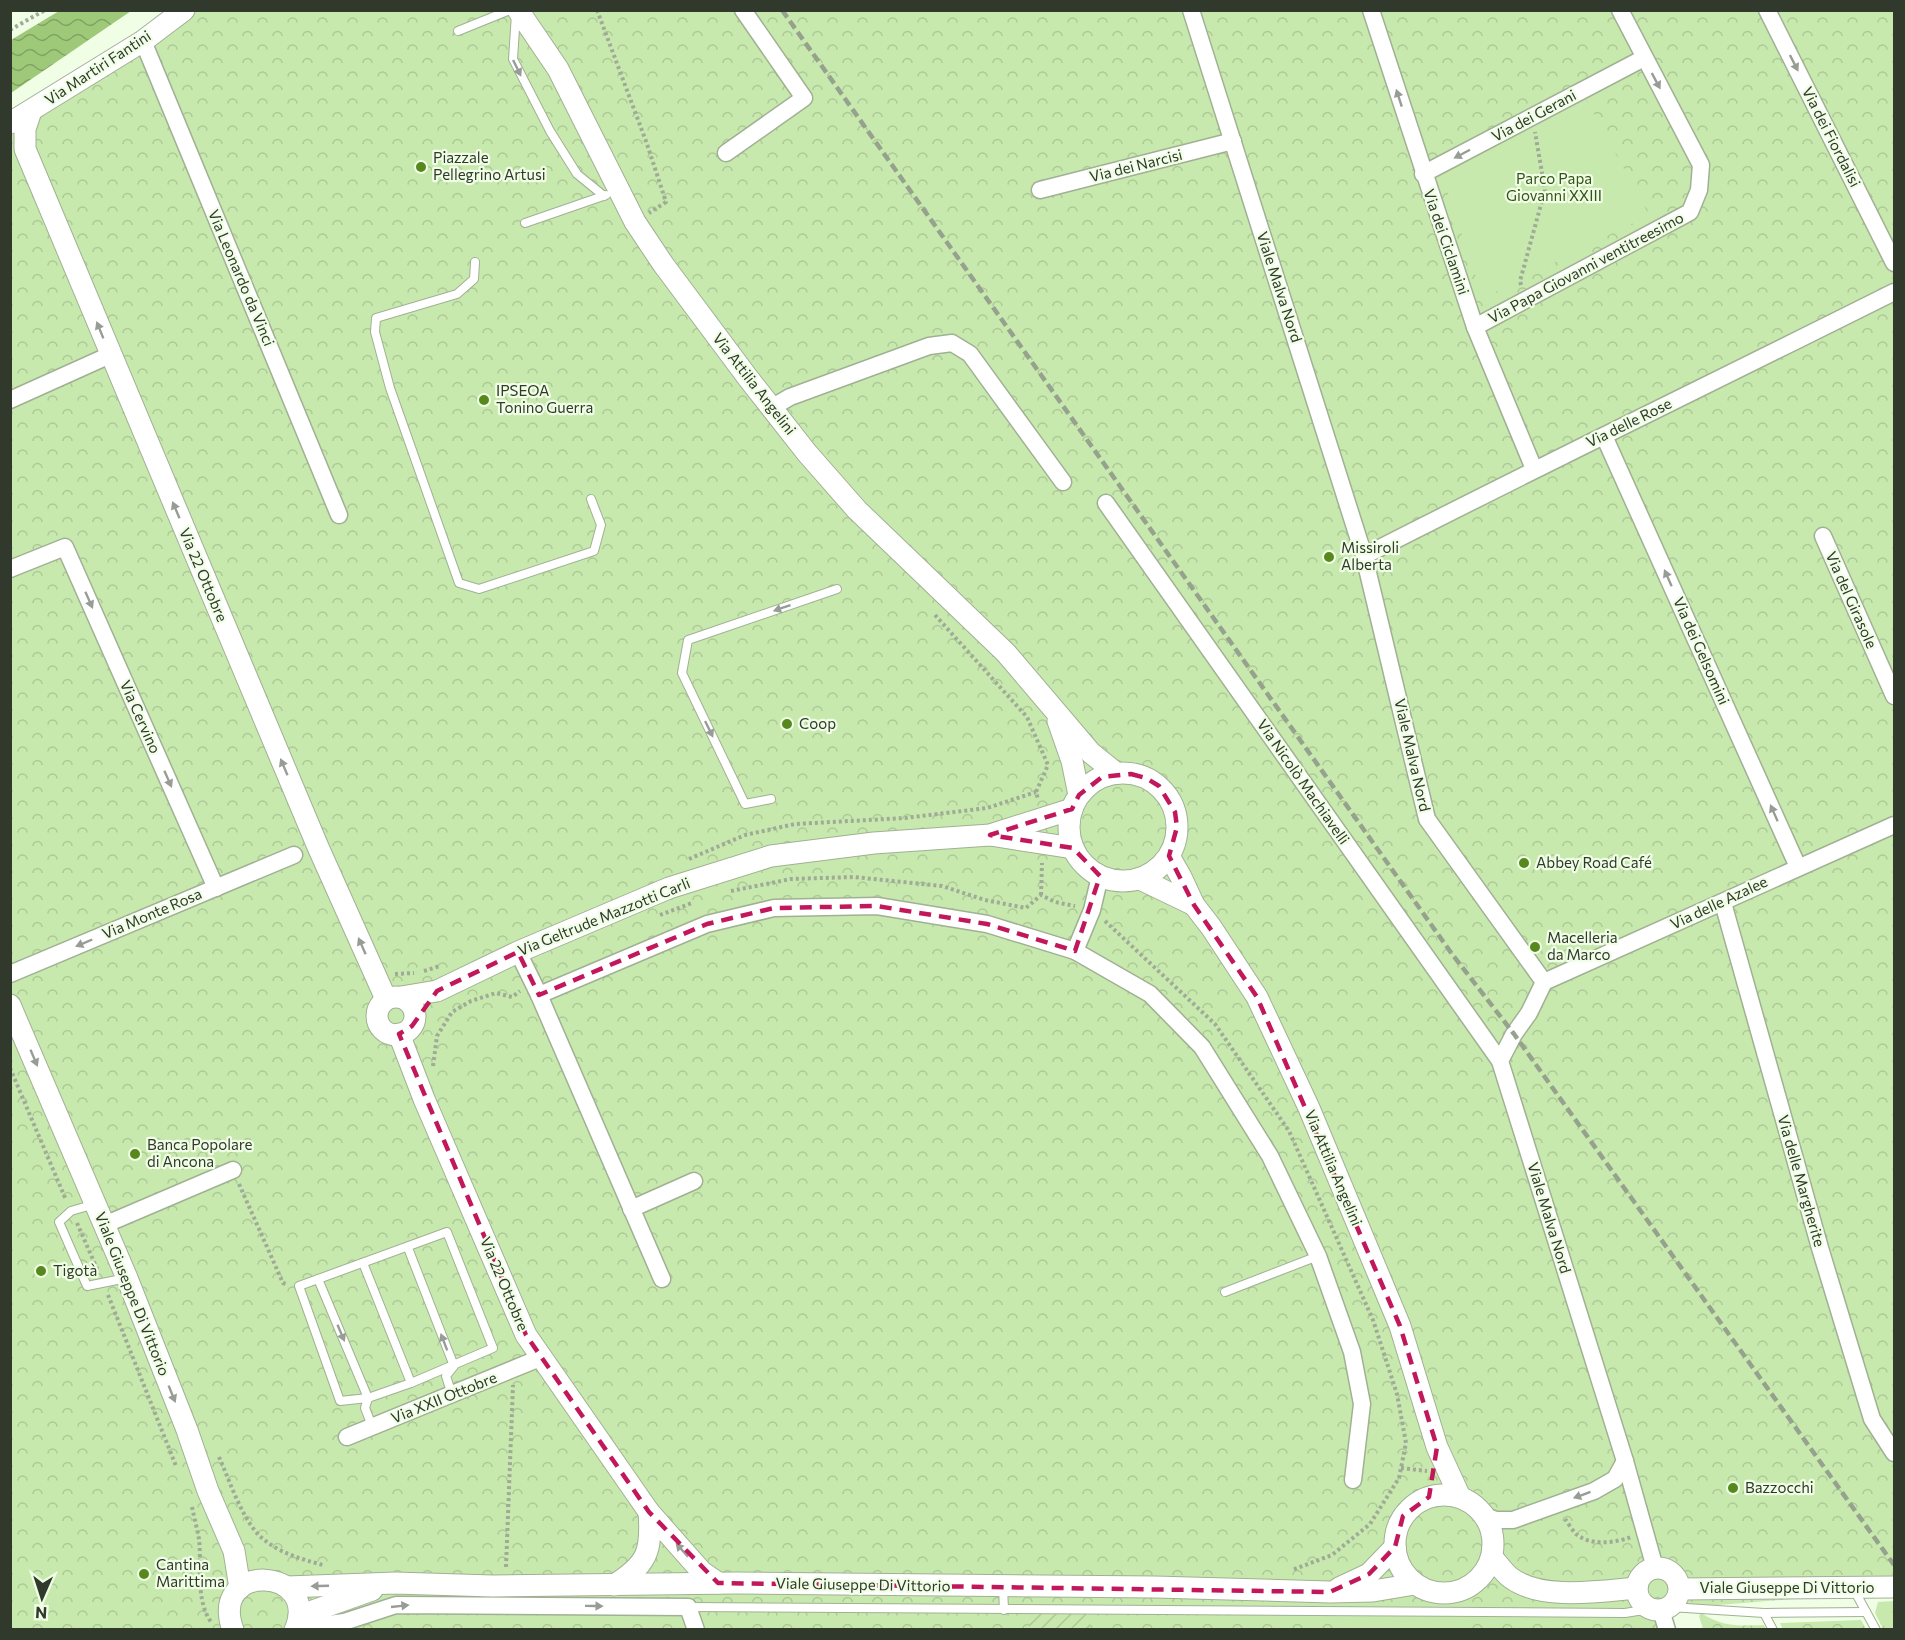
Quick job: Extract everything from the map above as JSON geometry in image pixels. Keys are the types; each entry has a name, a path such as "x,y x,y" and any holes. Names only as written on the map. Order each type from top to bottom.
{"street":[{"name":"Via Martiri Fantini","path":"10,123 143,41 184,10"},
{"name":"Via Attilia Angelini","path":"517,10 558,69 611,193 635,222 663,264 771,408 857,510 1006,653 1091,753 1116,774"},
{"path":"726,153 804,98 743,10"},
{"name":"Viale Malva Nord","path":"1191,10 1364,556 1427,819 1544,982"},
{"name":"Via dei Ciclamini","path":"1371,10 1475,327 1534,469"},
{"name":"Via Papa Giovanni ventitreesimo","path":"1475,327 1690,212 1699,190 1701,165 1620,10"},
{"name":"Via dei Fiordalisi","path":"1767,10 1894,263"},
{"name":"Via Leonardo da Vinci","path":"143,41 339,515"},
{"name":"Via dei Gerani","path":"1423,174 1644,58"},
{"name":"Via 22 Ottobre","path":"31,111 18,146 110,355 314,838 393,998"},
{"name":"Via dei Narcisi","path":"1040,190 1233,141"},
{"name":"Via delle Rose","path":"1364,556 1534,469 1894,292"},
{"path":"771,408 790,397 929,346 952,343 970,354 1063,482"},
{"path":"10,400 110,355"},
{"name":"Via dei Gelsomini","path":"1604,436 1798,867"},
{"name":"Via Nicolò Machiavelli","path":"1106,503 1500,1061"},
{"name":"Via del Girasole","path":"1823,536 1894,696"},
{"name":"Via Cervino","path":"10,569 65,547 216,888"},
{"name":"Via Attilia Angelini","path":"1054,709 1072,761 1076,802"},
{"path":"1116,774 1131,774 1146,778 1159,786 1169,798 1175,812 1177,827 1175,842 1169,856 1156,870 1140,879 1113,880 1100,876 1079,859 1069,835 1069,822 1076,802 1090,784 1102,777 1116,774"},
{"name":"Via Geltrude Mazzotti Carli","path":"990,835 1076,802"},
{"name":"Via delle Azalee","path":"1544,982 1894,825"},
{"name":"Via Geltrude Mazzotti Carli","path":"393,998 437,991 518,952 669,888 771,856 874,843 990,835 1073,848"},
{"name":"Via Monte Rosa","path":"10,974 294,855"},
{"name":"Via Attilia Angelini","path":"1169,856 1194,905 1257,998 1309,1108 1400,1326 1437,1447 1460,1497"},
{"path":"1075,951 1092,910 1100,876"},
{"name":"Via Attilia Angelini","path":"1140,879 1194,905"},
{"name":"Via delle Margherite","path":"1723,903 1820,1248 1872,1419 1894,1453"},
{"path":"535,988 707,924 774,908 877,906 987,924 1075,951 1150,994 1202,1047 1270,1156 1318,1256 1352,1352 1362,1404 1353,1479"},
{"path":"518,952 662,1279"},
{"path":"1500,1061 1514,1034 1529,1013 1544,982"},
{"name":"Via Geltrude Mazzotti Carli","path":"414,1018 437,991"},
{"path":"393,998 411,1005 414,1018 412,1026 406,1031 391,1034 384,1031 376,1018 377,1011 393,998"},
{"name":"Viale Giuseppe Di Vittorio","path":"10,1005 127,1278 187,1430 208,1491 234,1551 240,1588 258,1579 278,1582 287,1587 395,1582 497,1588 688,1607"},
{"name":"Via 22 Ottobre","path":"399,1034 424,1099 526,1335 649,1512 702,1572 718,1583"},
{"name":"Viale Malva Nord","path":"1500,1061 1625,1461 1655,1568"},
{"path":"104,1225 233,1170"},
{"path":"631,1209 694,1181"},
{"name":"Via XXII Ottobre","path":"347,1437 540,1358"},
{"name":"Via Attilia Angelini","path":"1429,1497 1436,1472 1437,1447"},
{"path":"1485,1516 1496,1520 1513,1520 1594,1491 1615,1479 1625,1461"},
{"path":"1468,1587 1483,1574 1492,1557 1494,1543 1485,1516 1474,1504 1460,1497 1444,1494 1429,1497 1414,1504 1403,1516 1396,1531 1395,1547 1398,1561 1405,1574 1415,1584 1441,1593 1455,1592 1511,1578"},
{"path":"614,1585 632,1573 643,1560 651,1538 649,1512"},
{"name":"Viale Giuseppe Di Vittorio","path":"1330,1592 1370,1574 1395,1547"},
{"path":"1492,1557 1511,1578 1530,1587 1569,1594 1637,1588"},
{"path":"1655,1568 1670,1571 1679,1582 1666,1609 1640,1600 1637,1588 1642,1575 1655,1568"},
{"name":"Viale Giuseppe Di Vittorio","path":"296,1625 395,1582"},
{"name":"Viale Giuseppe Di Vittorio","path":"296,1625 344,1622 396,1605 497,1588 718,1583 1155,1587 1330,1592 1373,1591 1415,1584"},
{"path":"287,1587 294,1595 298,1605 296,1625"},
{"name":"Viale Giuseppe Di Vittorio","path":"1666,1609 1853,1587 1894,1587"},
{"path":"233,1629 229,1608 240,1588"},
{"path":"688,1607 696,1629"}],"lane":[{"path":"458,31 510,10"},
{"path":"517,10 513,59 550,131 577,174 611,193"},
{"path":"525,223 611,193"},
{"path":"475,262 474,279 457,294 376,318 375,332 390,388 459,583 479,590 594,551 601,525 591,499"},
{"path":"771,799 745,804 682,673 688,640 837,590"},
{"path":"95,1204 71,1211 58,1222 87,1286 127,1278"},
{"path":"447,1232 493,1348 411,1383 368,1398 340,1401 299,1286 318,1280 447,1232"},
{"path":"408,1248 454,1365"},
{"path":"1225,1292 1318,1256"},
{"path":"363,1263 411,1383"},
{"path":"318,1280 368,1398 365,1408 372,1426"},
{"path":"452,1395 446,1376 454,1365"},
{"path":"932,1586 933,1610"},
{"path":"1003,1586 1004,1610"},
{"path":"1155,1587 1156,1610"},
{"path":"1853,1587 1876,1629"},
{"path":"688,1607 1625,1613 1666,1609 1764,1614 1866,1612"},
{"path":"1764,1614 1773,1629"}],"path":[{"path":"10,30 45,10"},
{"path":"1525,300 1520,281 1545,190 1532,117"},
{"path":"1027,717 1048,765 1036,792"},
{"path":"729,892 790,879 854,877 942,886 985,900 1026,908 1041,895 1055,902 1092,910 1215,1024 1289,1131 1376,1330 1399,1404 1406,1443 1399,1478 1370,1524 1332,1555 1284,1573"},
{"path":"652,918 696,902"},
{"path":"437,1076 433,1066 437,1036 452,1012 471,1000 495,993 512,997 535,988"},
{"path":"10,1068 104,1284 178,1469"},
{"path":"233,1170 283,1283 299,1286"},
{"path":"497,1588 514,1370"},
{"path":"216,1449 244,1515 265,1542 300,1559 334,1567"},
{"path":"1401,1468 1428,1471"},
{"path":"191,1502 199,1539 201,1587 208,1617 216,1629"},
{"path":"1561,1513 1575,1534 1587,1540 1609,1542 1645,1532"}],"highlighted area":[{"path":"1131,774 1146,778 1159,786 1175,812 1177,827 1169,856 1194,905 1257,997 1400,1326 1437,1447 1429,1497 1403,1516 1395,1547 1369,1574 1330,1592 718,1583 649,1512 526,1335 399,1034 412,1026 437,991 518,952 539,995 707,924 774,908 877,906 987,924 1075,951 1100,876 1073,848 990,835 1072,809 1079,795 1102,777"}],"green space":[{"path":"191,11 1894,11 1894,1591 1656,1610 1662,1630 11,1629 10,130"},
{"name":"Parco Papa Giovanni XXIII","path":"1584,96 1649,215 1483,298 1441,172"},
{"path":"1894,1601 1894,1629 1883,1629 1875,1613 1878,1602"},
{"path":"1701,1613 1724,1623 1764,1625 1766,1629 1703,1629 1699,1616"},
{"path":"1026,1614 1086,1614 1091,1629 1030,1629"},
{"path":"1344,1615 1469,1619 1472,1629 1348,1629"},
{"path":"1861,1620 1866,1629 1783,1629 1780,1623"}],"water":[{"path":"59,11 131,11 11,93 11,40"}],"railway":[{"path":"782,10 1452,954 1514,1034 1894,1565"}],"place":[{"name":"Piazzale Pellegrino Artusi","path":"421,167"},
{"name":"IPSEOA Tonino Guerra","path":"484,400"},
{"name":"Missiroli Alberta","path":"1329,557"},
{"name":"Coop","path":"787,724"},
{"name":"Abbey Road Café","path":"1524,863"},
{"name":"Macelleria da Marco","path":"1535,947"},
{"name":"Banca Popolare di Ancona","path":"135,1154"},
{"name":"Tigotà","path":"41,1271"},
{"name":"Bazzocchi","path":"1733,1488"},
{"name":"Cantina Marittima","path":"144,1574"}]}
